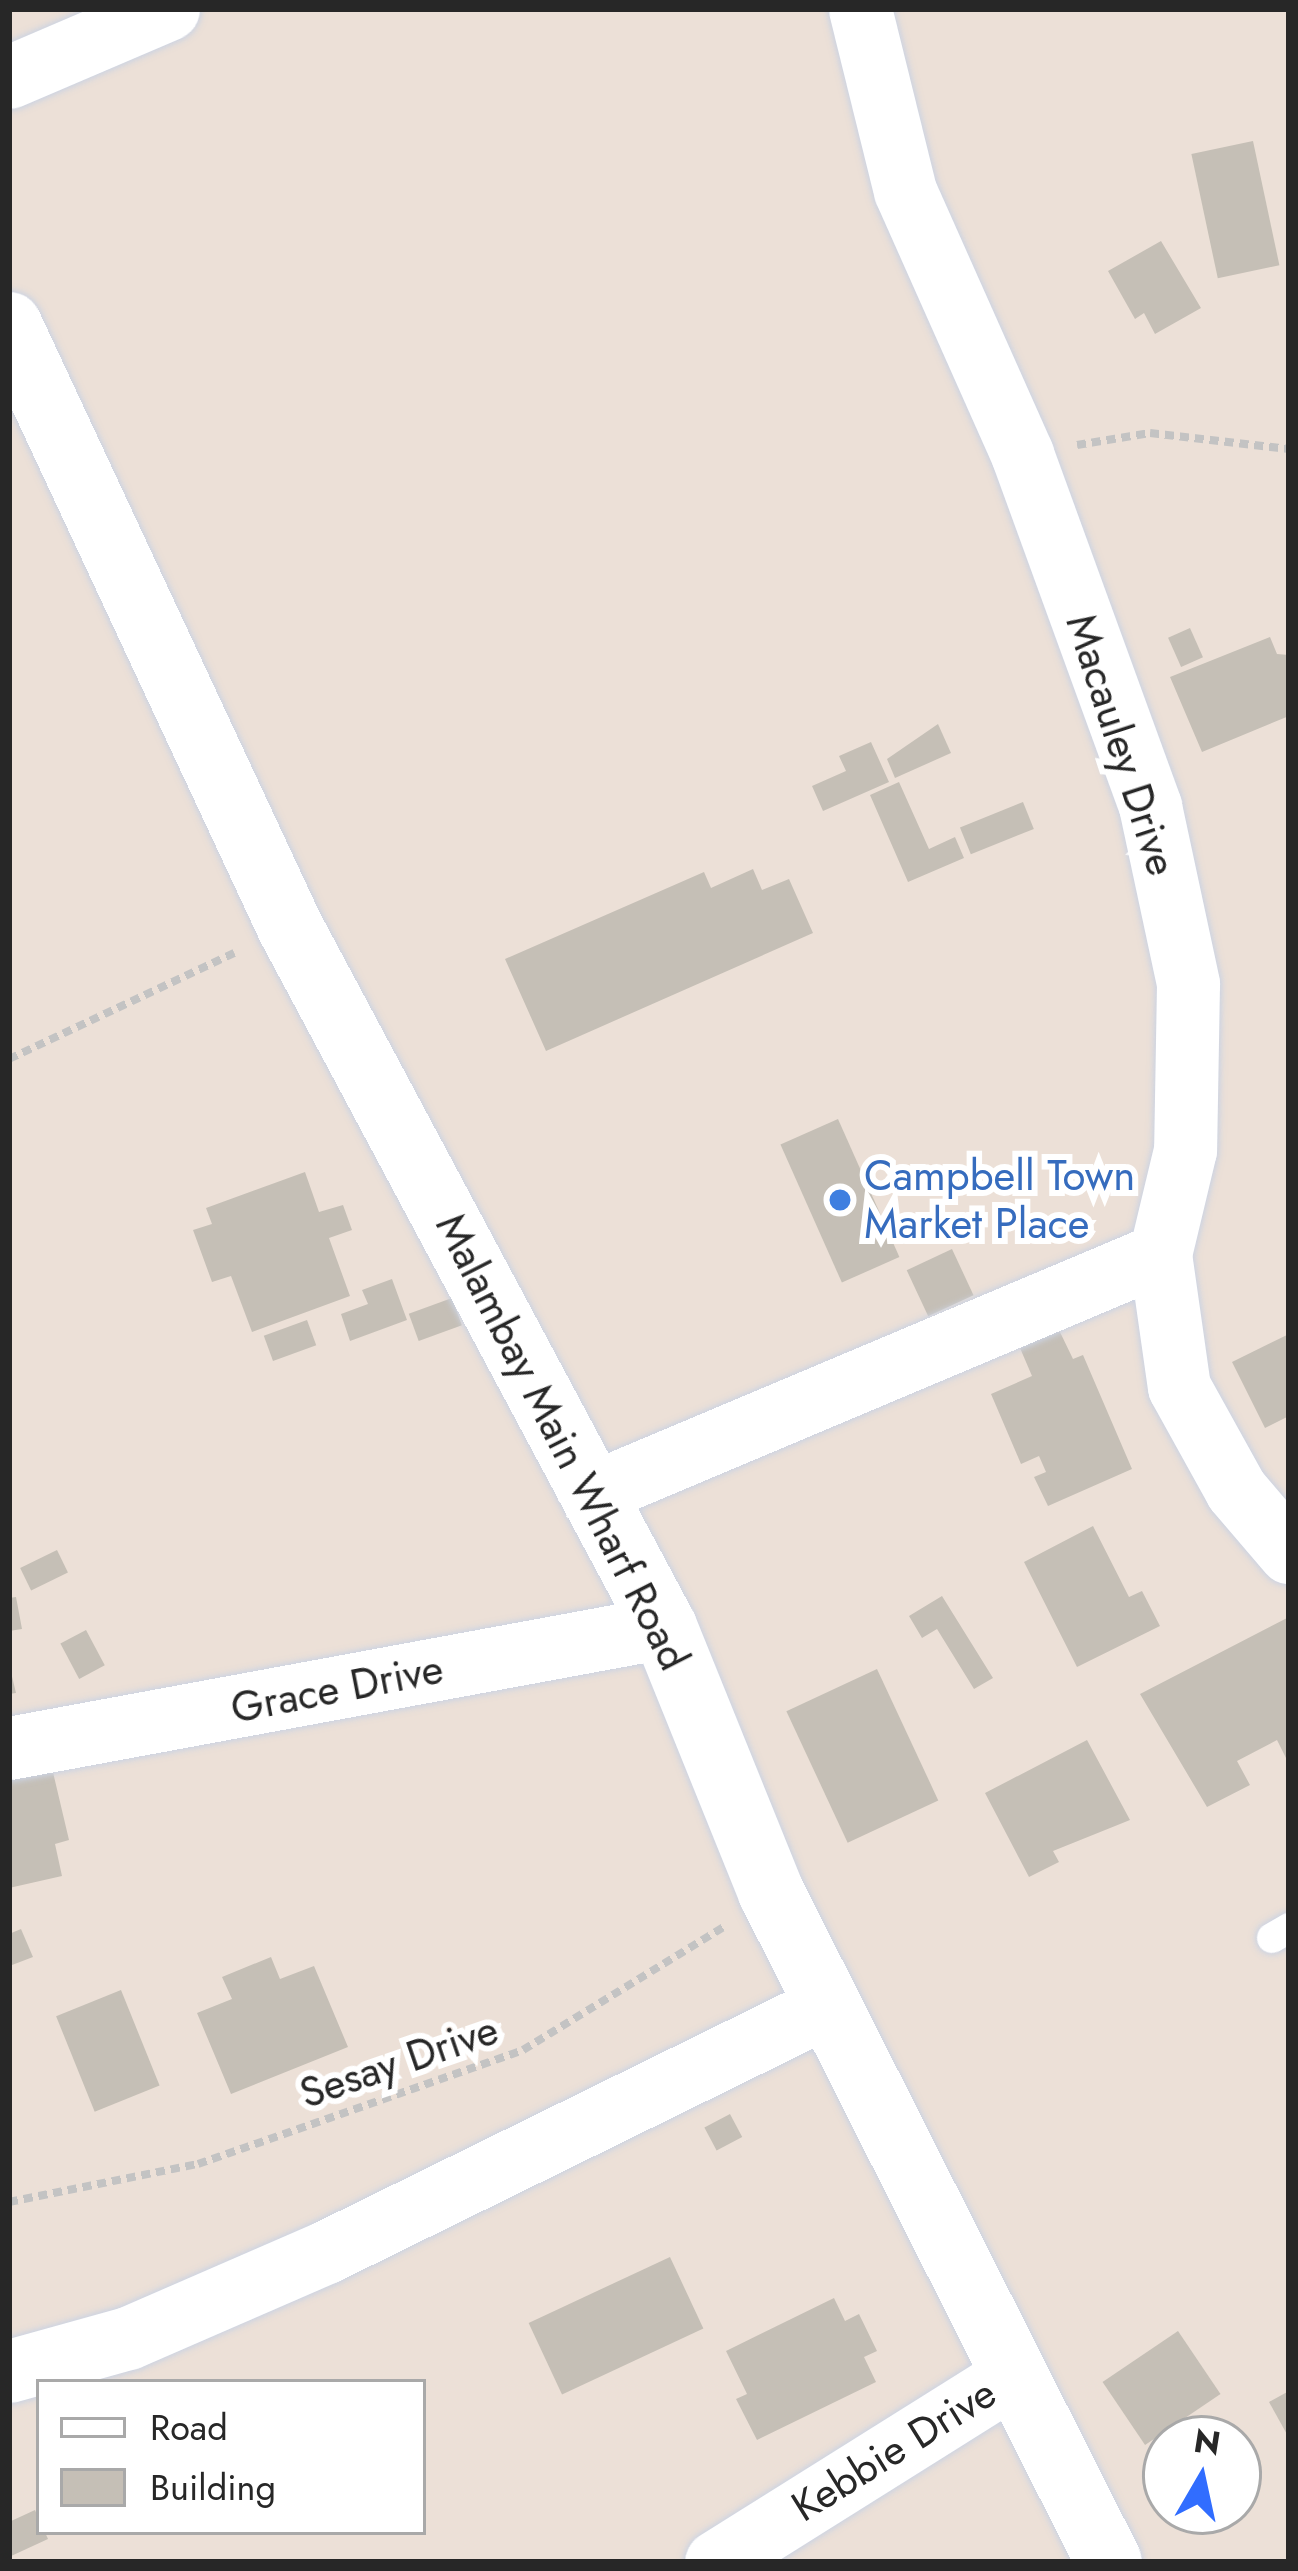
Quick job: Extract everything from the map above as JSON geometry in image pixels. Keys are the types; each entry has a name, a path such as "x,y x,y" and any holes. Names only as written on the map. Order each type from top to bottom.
{"street":[{"path":"9,77 168,9"},
{"name":"Macauley Drive","path":"860,9 905,190 1022,454 1150,806 1188,984 1185,1150 1160,1254 1179,1387 1235,1490 1289,1552"},
{"name":"Malambay Main Wharf Road","path":"9,325 290,927 664,1627 771,1892 1011,2377 1109,2562"},
{"path":"592,1492 1160,1254"},
{"name":"Grace Drive","path":"9,1748 664,1627"},
{"path":"9,2371 128,2338 326,2252 830,2005"},
{"name":"Kebbie Drive","path":"716,2562 1011,2377"}],"path":[{"path":"1022,454 1150,433 1289,449"},
{"path":"9,1059 290,927"},
{"name":"Sesay Drive","path":"9,2202 198,2164 523,2050 686,1956 771,1892"}],"building":[{"path":"1253,141 1279,265 1218,278 1191,154"},
{"path":"1161,241 1201,308 1155,334 1144,313 1135,319 1108,271"},
{"path":"1190,628 1203,657 1181,667 1168,638"},
{"path":"1270,637 1277,654 1289,655 1289,716 1202,752 1170,677"},
{"path":"938,724 951,753 895,778 887,759"},
{"path":"871,742 889,782 823,811 812,786 846,771 839,756"},
{"path":"899,782 929,849 955,837 964,858 908,882 870,795"},
{"path":"1023,802 1034,829 971,854 960,827"},
{"path":"753,869 762,890 789,879 813,933 546,1051 505,959 704,872 711,888"},
{"name":"Campbell Town Market Place","path":"838,1119 899,1257 842,1283 780,1145"},
{"path":"305,1172 319,1212 343,1205 352,1230 329,1238 350,1296 252,1332 231,1276 212,1282 193,1230 212,1224 206,1208"},
{"name":"Campbell Town Market Place","path":"952,1249 974,1295 928,1316 907,1270"},
{"path":"392,1279 407,1320 350,1341 341,1314 368,1304 362,1290"},
{"path":"452,1298 462,1325 419,1341 409,1314"},
{"path":"307,1320 316,1345 273,1361 264,1336"},
{"path":"1059,1330 1073,1359 1083,1355 1132,1469 1048,1506 1034,1477 1046,1472 1039,1456 1021,1464 991,1394 1032,1376 1020,1348"},
{"path":"1289,1334 1289,1416 1265,1428 1232,1362"},
{"path":"1093,1526 1129,1597 1142,1591 1160,1626 1077,1667 1024,1562"},
{"path":"57,1550 68,1572 31,1590 20,1568"},
{"path":"942,1596 993,1678 974,1689 937,1629 922,1638 909,1616"},
{"path":"16,1597 22,1629 9,1631 9,1598"},
{"path":"1289,1617 1289,1764 1277,1740 1237,1761 1250,1785 1207,1807 1140,1694"},
{"path":"86,1630 105,1665 79,1679 60,1644"},
{"path":"9,1664 16,1693 9,1694"},
{"path":"877,1669 938,1800 848,1843 786,1711"},
{"path":"1087,1740 1130,1820 1053,1851 1059,1862 1029,1877 985,1793"},
{"path":"52,1768 69,1840 55,1844 62,1876 9,1888 9,1778"},
{"path":"21,1929 33,1957 12,1965 9,1934"},
{"path":"271,1957 280,1979 314,1966 348,2047 231,2094 197,2013 232,1999 222,1977"},
{"path":"121,1990 160,2085 95,2112 56,2016"},
{"path":"730,2114 742,2137 717,2151 704,2128"},
{"path":"670,2257 703,2329 562,2395 529,2323"},
{"path":"834,2298 845,2321 859,2314 877,2351 864,2357 876,2382 757,2440 736,2399 747,2394 726,2351"},
{"path":"1178,2331 1220,2394 1189,2415 1142,2415 1142,2440 1103,2382"},
{"path":"1289,2391 1289,2438 1269,2402"},
{"path":"35,2510 36,2535 48,2539 9,2557 9,2522"}],"place":[{"name":"Campbell Town Market Place","path":"840,1200"}]}
